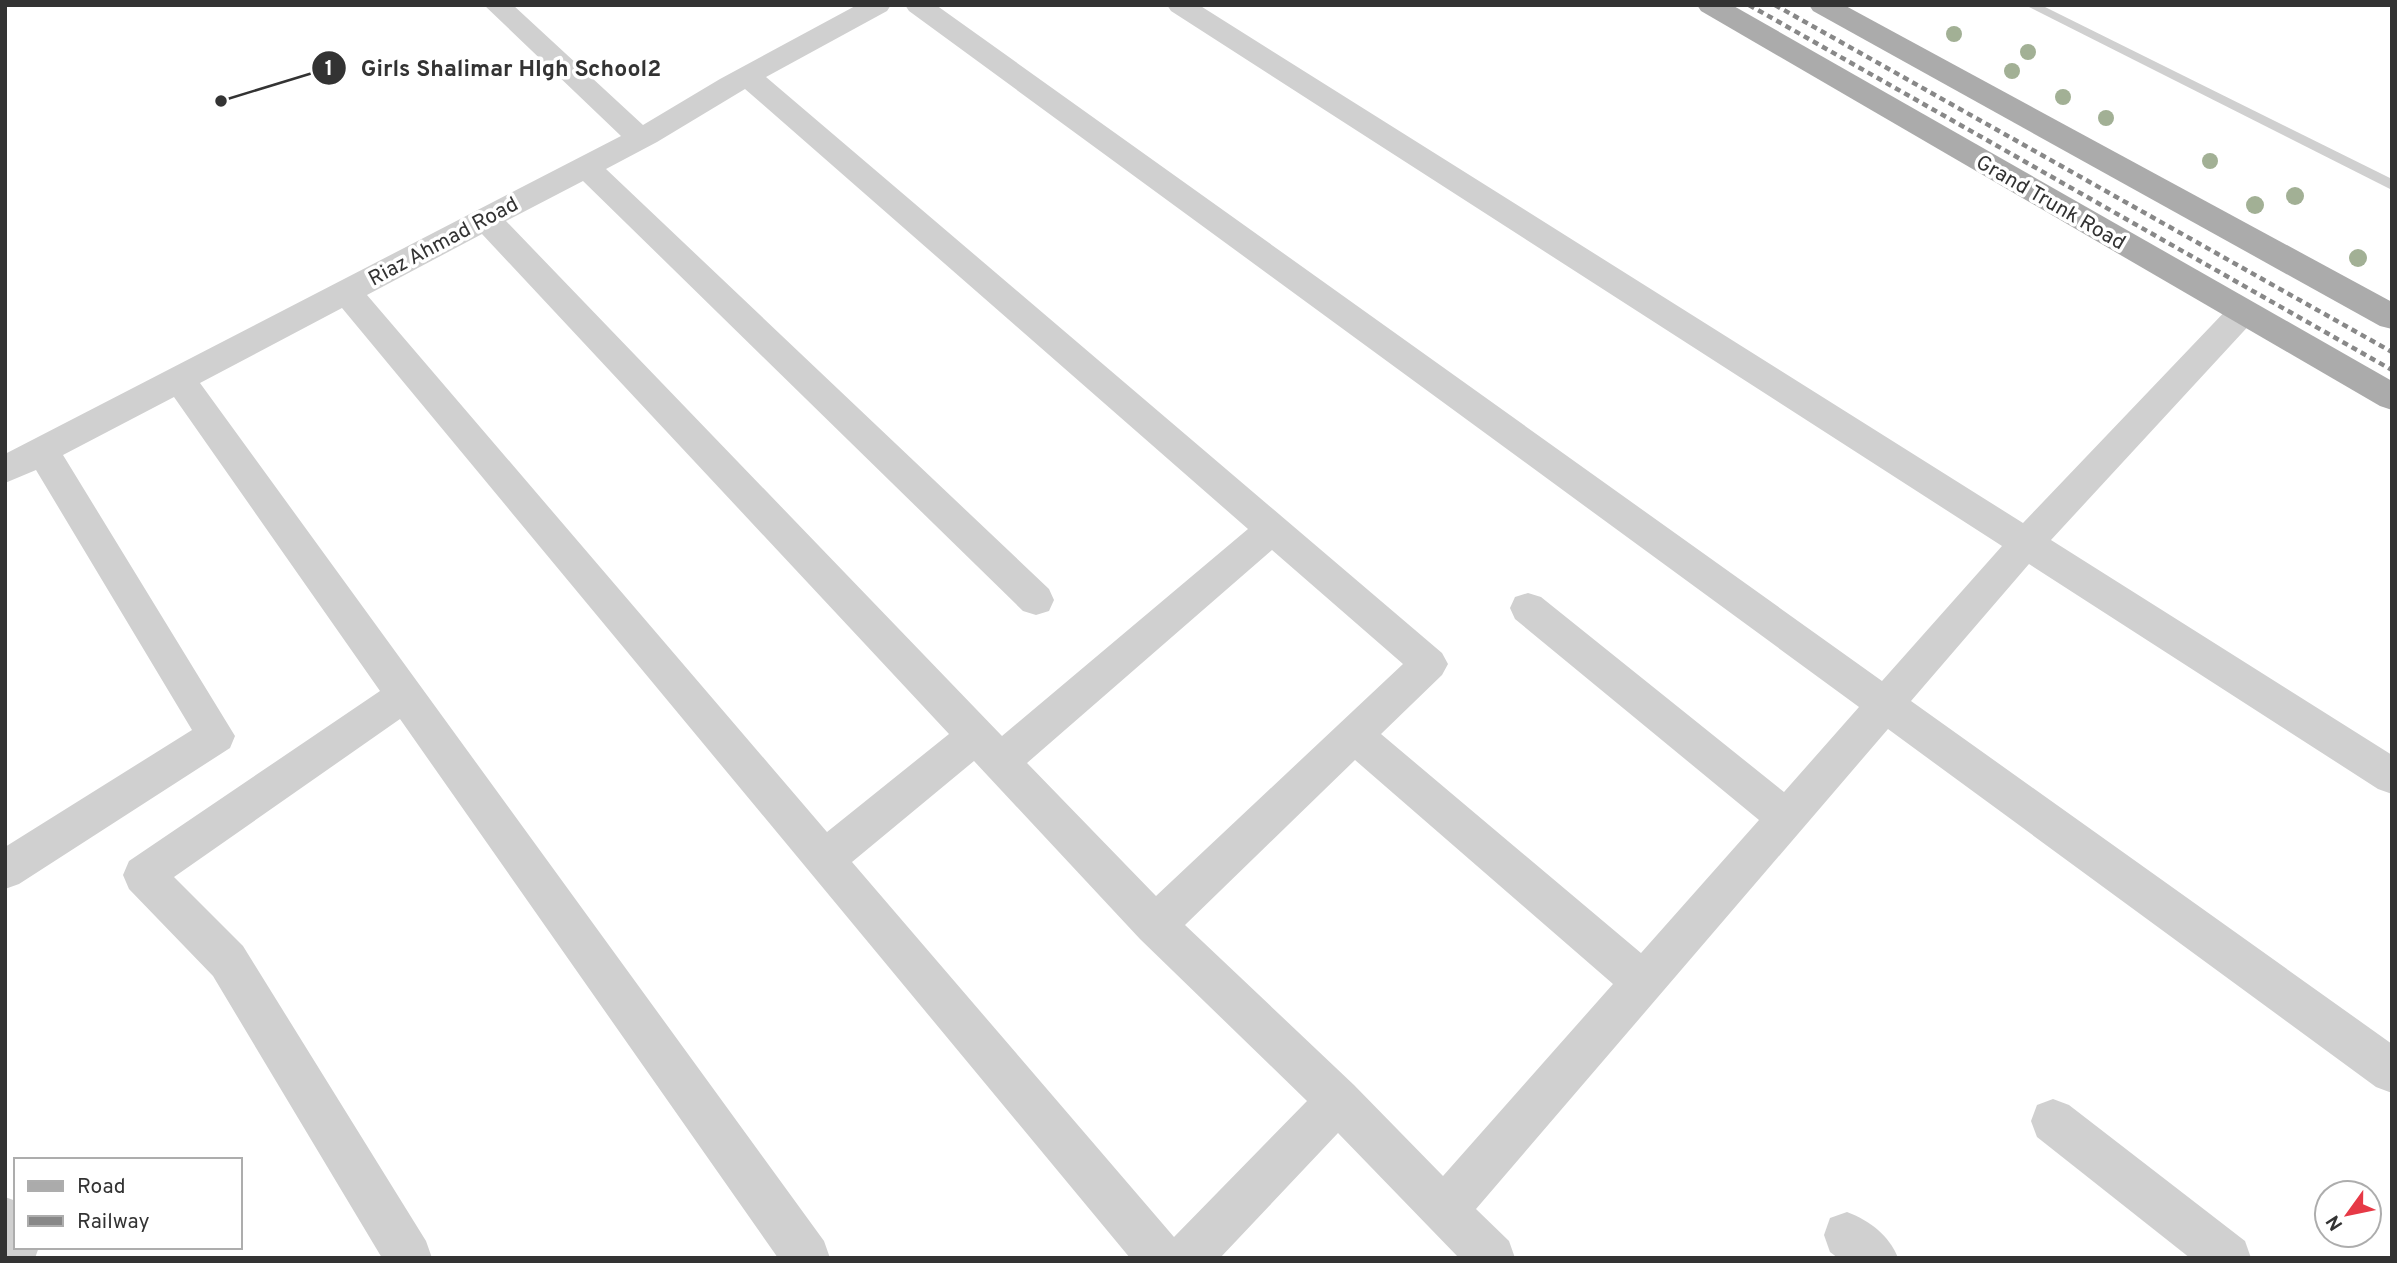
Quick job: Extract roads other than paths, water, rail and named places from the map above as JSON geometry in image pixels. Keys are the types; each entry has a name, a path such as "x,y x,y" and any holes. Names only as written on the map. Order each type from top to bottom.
{"main road":[{"name":"Grand Trunk Road","path":"1711,5 2392,397"},
{"path":"1823,5 2392,317"}],"street":[{"path":"498,5 640,138"},
{"name":"Riaz Ahmad Road","path":"5,470 586,167 878,5"},
{"path":"918,5 2392,1071"},
{"path":"1180,5 2392,776"},
{"path":"747,76 1429,664 1155,925"},
{"path":"586,167 1036,600"},
{"path":"486,219 1155,925 1338,1101 1492,1258"},
{"path":"346,292 1161,1258"},
{"path":"1444,1210 2027,542 2243,312"},
{"path":"179,379 807,1258"},
{"path":"5,870 216,736 42,450"},
{"path":"825,859 988,749 1273,528"},
{"path":"1528,608 1785,817"},
{"path":"405,695 143,875 228,961 409,1258"},
{"path":"1354,735 1642,981"},
{"path":"1187,1258 1338,1101"},
{"path":"2053,1121 2228,1258"},
{"path":"5,1220 14,1242"}],"lane":[{"path":"2031,5 2392,185"}],"railway":[{"path":"1749,5 2392,370"},
{"path":"1775,5 2392,352"}],"place":[{"name":"Girls Shalimar HIgh School2","path":"221,101"}]}
